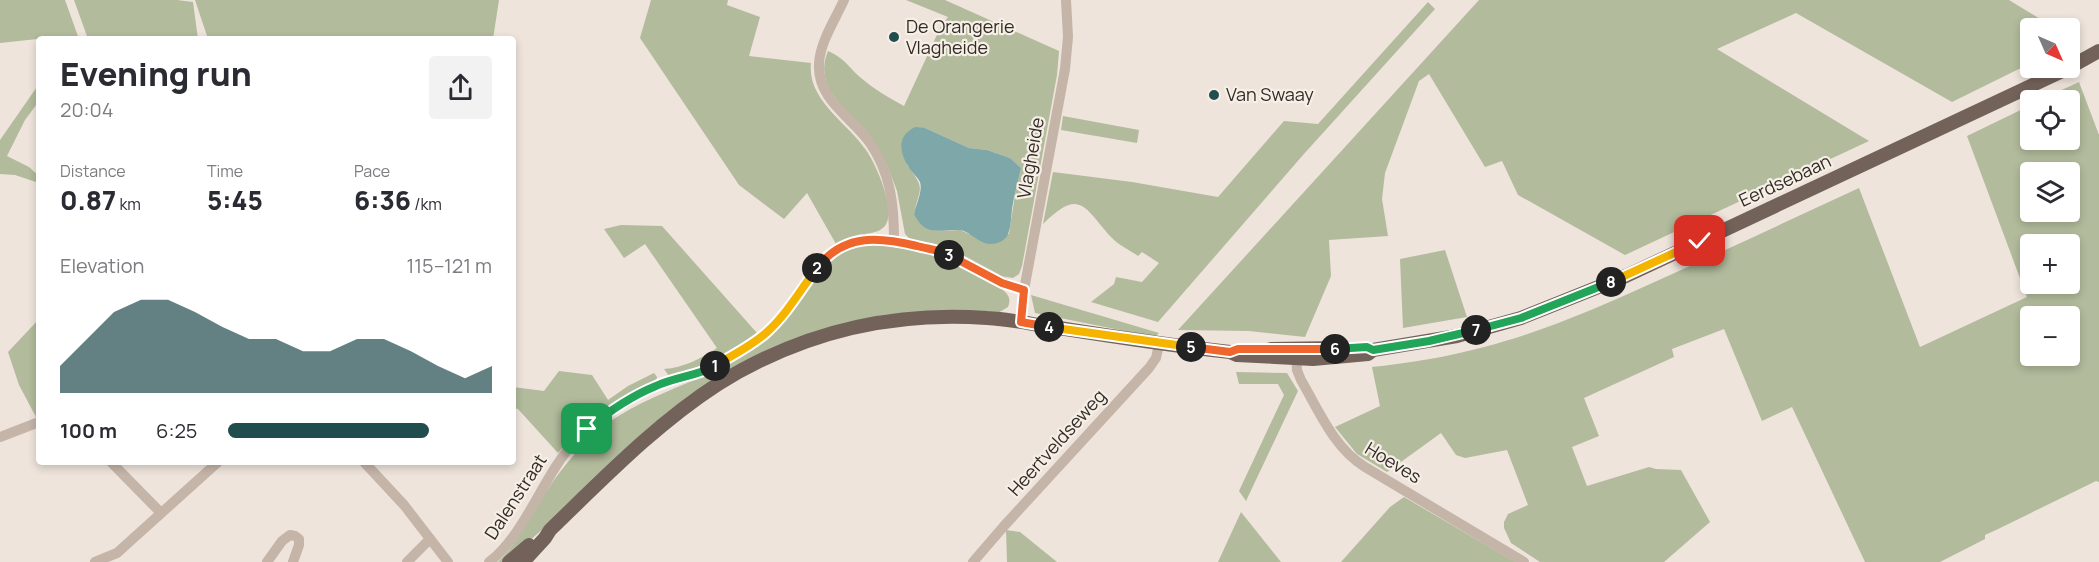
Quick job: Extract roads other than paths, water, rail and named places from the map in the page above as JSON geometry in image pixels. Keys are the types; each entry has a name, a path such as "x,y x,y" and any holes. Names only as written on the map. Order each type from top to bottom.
{"main road":[{"name":"Eerdsebaan","path":"2080,61 2099,51"},
{"name":"Eerdsebaan","path":"523,562 550,530 681,411 718,385 777,353 834,333 899,318 944,316 990,318 1159,344 1230,352 1238,349 1296,354 1367,347 1373,350 1457,336 1521,318 1626,276 2046,78"},
{"name":"Eerdsebaan","path":"509,562 541,534 550,530"}],"street":[{"path":"844,0 820,54 821,82 828,97 862,133 879,158 893,201 894,240"},
{"name":"Vlagheide","path":"1021,322 1024,290 1065,69 1068,37 1066,0"},
{"name":"Dalenstraat","path":"489,562 511,539 562,457 587,429 607,412 657,385 686,378 712,368 754,343 779,320 823,260 840,247 867,239 894,240 945,253 1002,283 1024,290"},
{"name":"Heertveldseweg","path":"973,562 1149,368 1156,358 1159,344"},
{"name":"Hoeves","path":"1296,354 1297,370 1301,380 1336,440 1350,457 1524,562"},
{"path":"0,437 36,423"},
{"path":"114,465 161,513"},
{"path":"95,562 119,557 161,513 215,465"},
{"path":"367,465 404,505 448,562"},
{"path":"267,562 282,541 290,535 299,539 293,562"},
{"path":"406,562 430,539"}],"water":[{"path":"915,127 925,128 969,148 987,150 1010,158 1021,168 1009,230 1004,239 996,243 986,243 958,230 927,229 918,221 914,214 921,186 908,166 901,144 905,135"}],"place":[{"name":"De Orangerie Vlagheide","path":"894,37"},
{"name":"Van Swaay","path":"1214,95"}]}
